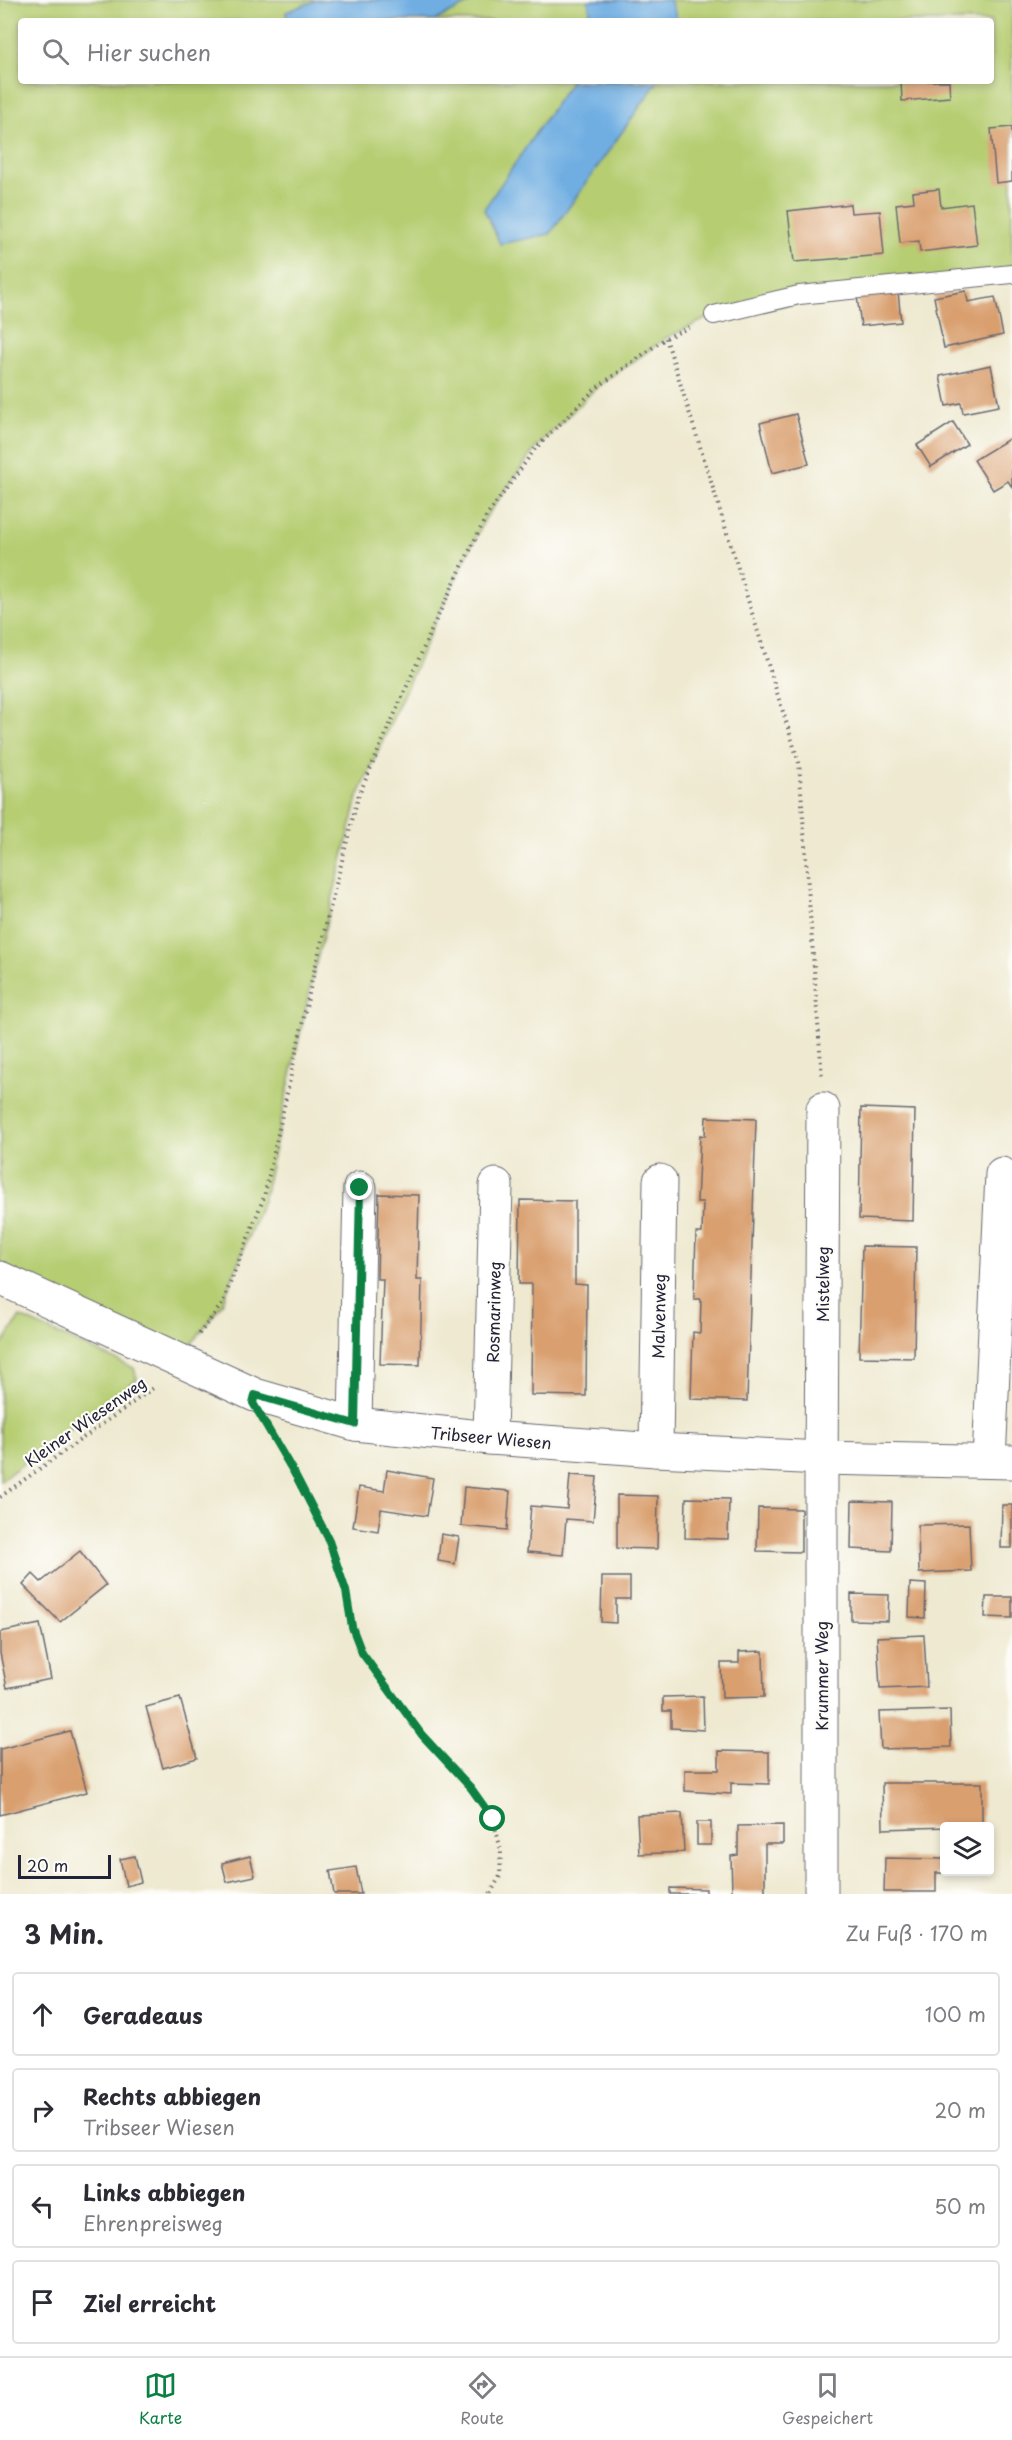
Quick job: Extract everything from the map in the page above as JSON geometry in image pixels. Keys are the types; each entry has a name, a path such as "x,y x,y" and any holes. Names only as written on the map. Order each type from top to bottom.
{"street":[{"name":"Mistelweg","path":"821,1458 824,1109"},
{"path":"1000,1462 1002,1174"},
{"name":"Malvenweg","path":"656,1450 660,1181"},
{"name":"Rosmarinweg","path":"490,1438 496,1185"},
{"path":"355,1424 360,1188"},
{"name":"Tribseer Wiesen","path":"0,1278 255,1395 355,1424 490,1438 656,1450 821,1458 1000,1462"},
{"name":"Krummer Weg","path":"821,1458 821,1894"}],"lane":[{"path":"714,315 799,296 1012,274"}],"path":[{"name":"Kleiner Wiesenweg","path":"0,1497 147,1394 168,1376 222,1304 264,1197 312,980 358,797 436,620 486,517 536,449 595,389 666,338 714,315"},
{"path":"666,338 799,764 824,1109"},
{"path":"255,1395 253,1403 297,1478 328,1538 346,1591 352,1627 362,1653 422,1735 471,1788 493,1819 501,1850 500,1876 490,1894"}],"green space":[{"path":"0,0 1012,0 1012,274 714,315 666,338 595,389 535,449 486,517 436,620 358,797 312,980 264,1197 222,1304 180,1359 0,1278"},
{"path":"20,1317 134,1368 137,1379 0,1481 0,1348"}],"water":[{"path":"317,0 476,0 440,18 287,18 286,12"},
{"path":"588,0 670,0 677,18 591,18"},
{"path":"569,84 656,84 550,234 500,244 484,209"}],"building":[{"path":"901,84 949,84 950,97 902,101"},
{"path":"1012,127 1012,181 996,183 991,129"},
{"path":"939,189 941,207 972,203 977,245 920,252 919,241 900,243 896,204 914,202 913,192"},
{"path":"850,204 851,213 880,211 884,255 794,262 788,211"},
{"path":"898,291 901,322 861,326 857,296"},
{"path":"966,291 968,302 995,297 1003,335 944,348 934,297"},
{"path":"991,365 999,406 963,413 961,403 946,406 940,376"},
{"path":"796,414 809,464 772,473 760,423"},
{"path":"953,422 967,444 931,467 917,445"},
{"path":"1012,437 1012,487 1008,481 993,490 974,460"},
{"path":"861,1108 915,1110 913,1221 859,1219"},
{"path":"706,1117 756,1119 747,1401 691,1399 693,1332 700,1333 701,1299 694,1299 696,1233 702,1233 703,1202 697,1202 700,1135 705,1136"},
{"path":"379,1194 419,1195 417,1280 422,1280 420,1365 380,1364 383,1279 377,1279"},
{"path":"520,1200 575,1201 575,1284 587,1285 586,1396 531,1395 532,1284 519,1284"},
{"path":"862,1246 916,1247 914,1358 859,1357"},
{"path":"387,1470 433,1478 427,1516 381,1509 378,1531 353,1527 359,1487 384,1491"},
{"path":"570,1475 597,1477 593,1521 566,1519 563,1555 527,1552 531,1506 567,1509"},
{"path":"464,1487 510,1491 507,1530 461,1526"},
{"path":"617,1495 658,1496 657,1549 617,1548"},
{"path":"686,1498 729,1499 728,1539 685,1538"},
{"path":"852,1501 892,1502 891,1551 851,1549"},
{"path":"1002,1505 1012,1505 1012,1548 1001,1548"},
{"path":"758,1508 801,1509 801,1552 757,1551"},
{"path":"969,1524 971,1571 919,1573 918,1525"},
{"path":"441,1534 459,1537 455,1564 438,1561"},
{"path":"80,1551 106,1585 60,1622 23,1585 33,1574 41,1582"},
{"path":"602,1577 630,1577 630,1599 616,1599 616,1623 601,1622"},
{"path":"910,1583 926,1584 925,1618 909,1617"},
{"path":"851,1594 889,1595 888,1621 851,1620"},
{"path":"986,1597 1012,1597 1012,1618 985,1617"},
{"path":"40,1624 51,1679 7,1688 0,1653 0,1632"},
{"path":"924,1635 927,1687 880,1689 877,1637"},
{"path":"763,1651 764,1697 722,1698 721,1663 739,1663 739,1652"},
{"path":"703,1696 704,1730 671,1728 671,1711 663,1711 663,1697"},
{"path":"180,1698 197,1758 163,1768 146,1707"},
{"path":"950,1710 951,1747 881,1749 879,1712"},
{"path":"70,1731 87,1792 0,1815 0,1749"},
{"path":"719,1751 769,1752 769,1784 731,1783 731,1794 685,1791 685,1770 719,1770"},
{"path":"882,1783 982,1783 982,1822 940,1822 940,1827 883,1829"},
{"path":"682,1813 684,1852 639,1854 637,1815"},
{"path":"697,1822 711,1822 711,1845 697,1845"},
{"path":"783,1825 783,1844 765,1844 765,1892 732,1892 731,1856 738,1855 738,1826"},
{"path":"135,1856 141,1882 126,1886 120,1859"},
{"path":"250,1856 255,1876 227,1882 222,1863"},
{"path":"885,1858 940,1859 940,1873 936,1873 936,1892 884,1892"},
{"path":"356,1867 361,1894 334,1894 330,1871"},
{"path":"670,1888 706,1889 706,1894 670,1894"}],"route":[{"path":"360,1188 355,1424 255,1395 253,1403 297,1478 328,1538 346,1591 352,1627 362,1653 422,1735 471,1788 493,1819"}]}
